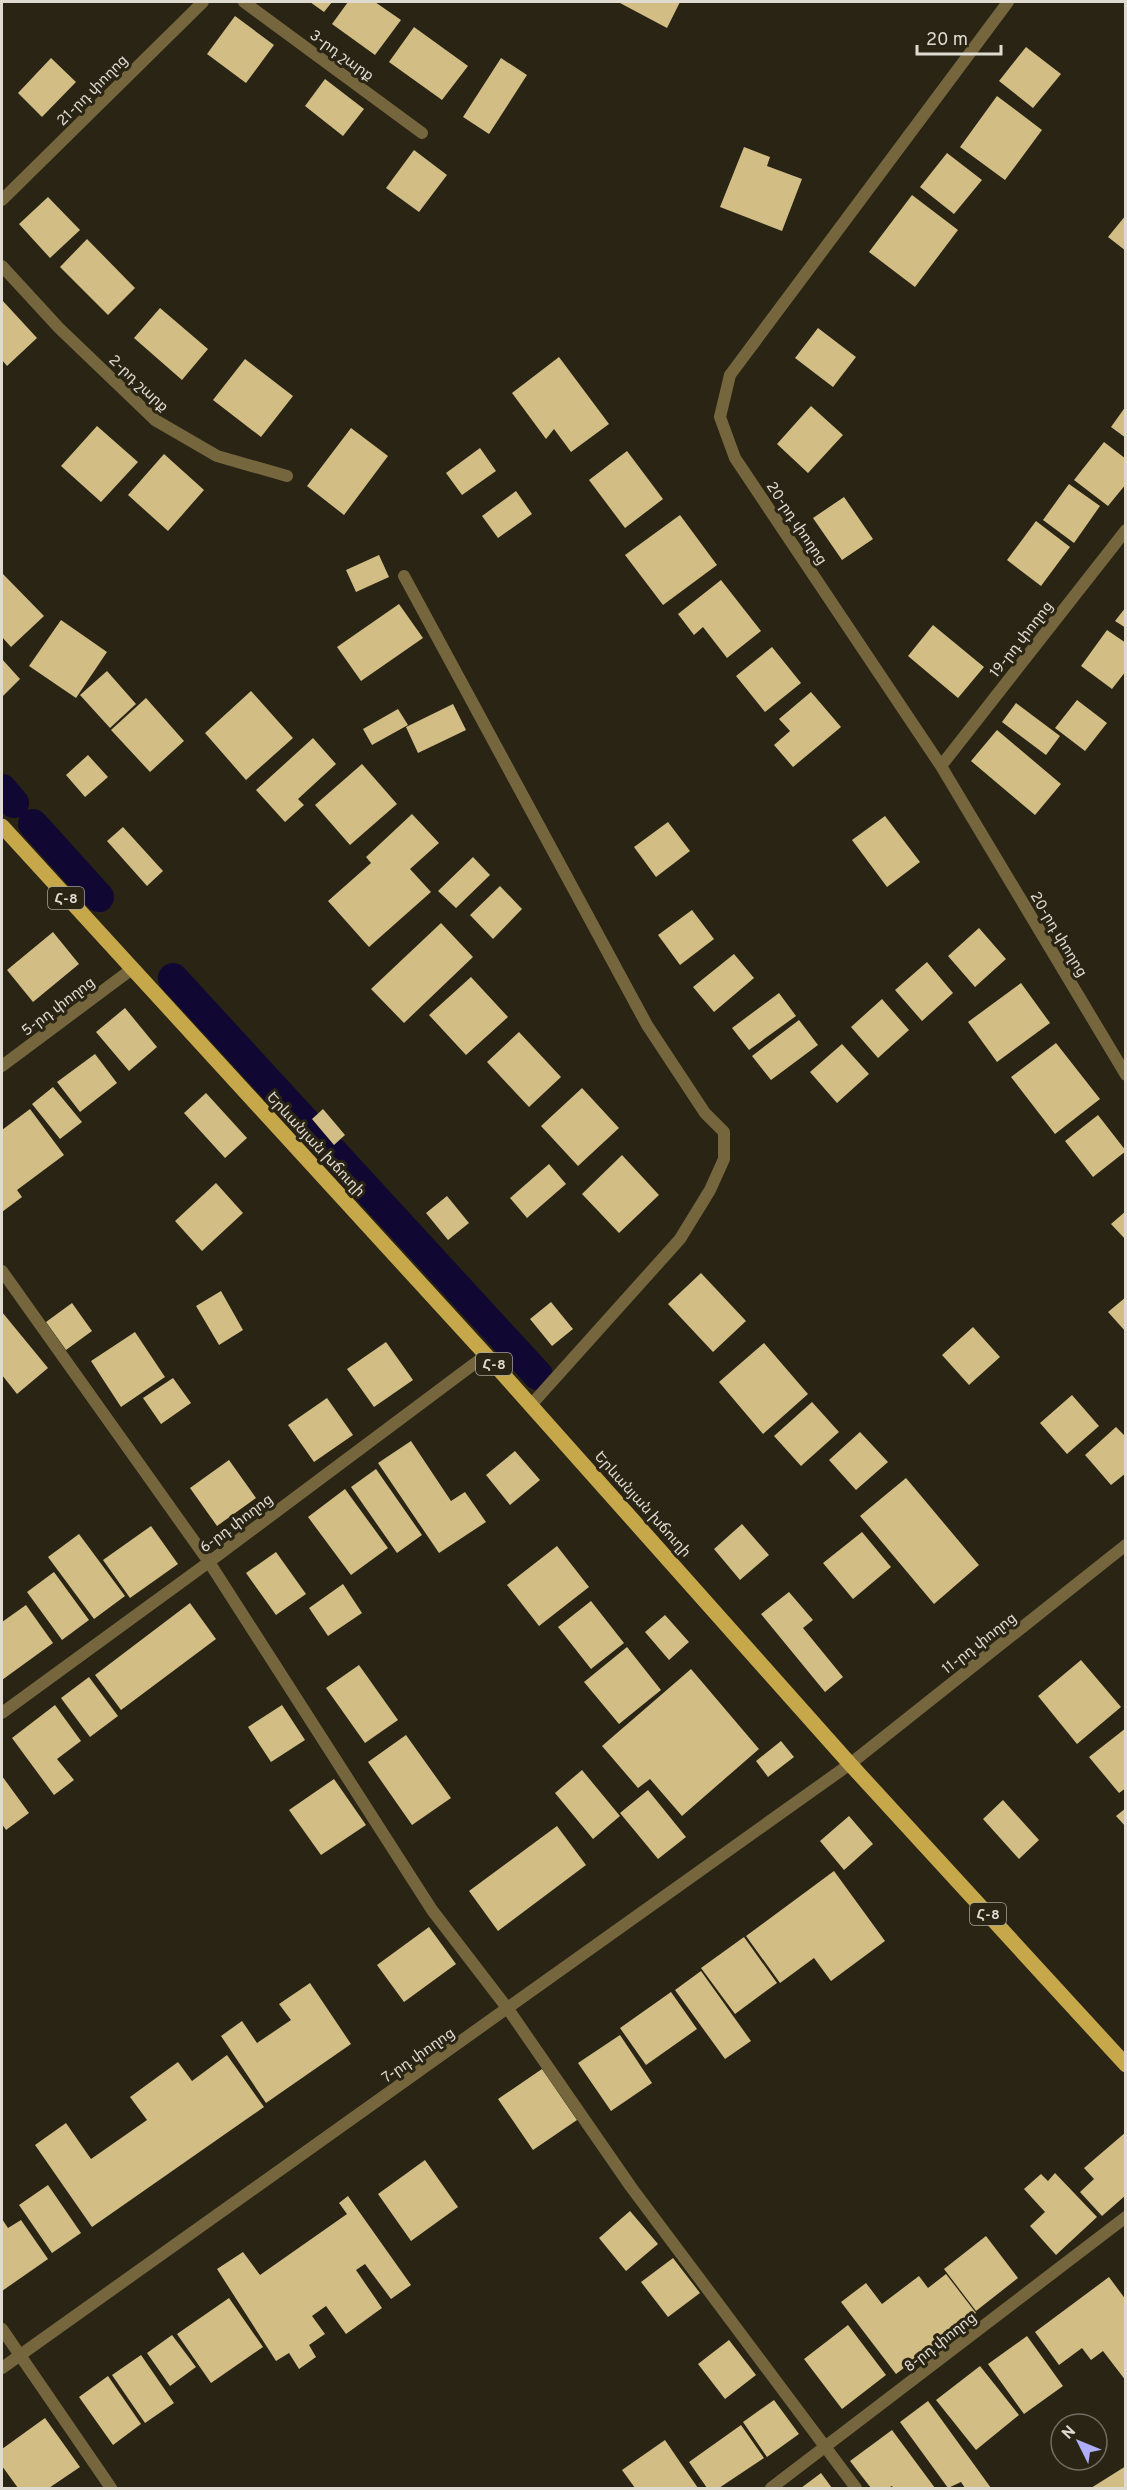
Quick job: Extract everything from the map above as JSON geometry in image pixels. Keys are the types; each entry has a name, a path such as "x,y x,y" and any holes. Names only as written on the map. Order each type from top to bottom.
{"main road":[{"name":"Հ-8","path":"2,826 132,969"},
{"name":"Երևանյան խճուղի","path":"132,969 486,1355 850,1764 1125,2065"}],"street":[{"name":"21-րդ փողոց","path":"2,200 203,2"},
{"name":"3-րդ շարք","path":"244,2 422,133"},
{"name":"20-րդ փողոց","path":"1008,2 730,375 720,417 735,458 941,766 1125,1075"},
{"name":"2-րդ շարք","path":"2,267 59,328 154,420 217,456 287,476"},
{"name":"19-րդ փողոց","path":"941,766 1125,530"},
{"path":"404,576 647,1025 705,1113 724,1132 724,1159 710,1190 680,1239 531,1405"},
{"name":"5-րդ փողոց","path":"2,1066 132,969"},
{"path":"2,1271 209,1562 432,1910 508,2009 631,2187 856,2488"},
{"name":"6-րդ փողոց","path":"2,1713 486,1355"},
{"name":"11-րդ փողոց","path":"850,1764 1125,1545"},
{"name":"7-րդ փողոց","path":"2,2368 850,1764"},
{"name":"8-րդ փողոց","path":"771,2488 827,2448 1125,2217"},
{"path":"2,2329 111,2488"}],"building":[{"path":"310,2 332,2 324,12"},
{"path":"348,2 375,2 401,20 375,55 332,24"},
{"path":"621,2 680,2 667,28"},
{"path":"235,16 274,45 246,83 207,54"},
{"path":"414,27 468,66 442,100 389,62"},
{"path":"1026,47 1061,74 1033,108 999,81"},
{"path":"51,58 76,82 42,117 18,93"},
{"path":"501,58 527,75 489,134 463,117"},
{"path":"325,79 364,109 343,136 305,106"},
{"path":"997,96 1042,130 1005,180 960,147"},
{"path":"744,147 770,157 767,166 802,179 782,231 720,207"},
{"path":"414,150 447,175 419,212 386,188"},
{"path":"947,153 982,180 954,214 920,187"},
{"path":"912,195 958,230 915,287 869,252"},
{"path":"48,197 80,230 50,258 19,224"},
{"path":"1126,215 1126,251 1108,237"},
{"path":"87,239 135,288 108,315 60,267"},
{"path":"2,300 37,338 7,366 2,360"},
{"path":"160,308 208,349 182,380 134,338"},
{"path":"818,328 856,357 833,387 795,358"},
{"path":"559,357 609,424 571,452 554,429 546,439 512,393"},
{"path":"245,359 293,396 261,437 213,400"},
{"path":"811,406 843,435 808,473 777,444"},
{"path":"1126,406 1126,438 1111,427"},
{"path":"97,426 138,462 101,502 61,466"},
{"path":"351,428 388,456 344,515 307,486"},
{"path":"1104,442 1126,459 1126,484 1108,506 1074,480"},
{"path":"480,448 496,471 462,495 446,473"},
{"path":"627,451 663,499 625,528 589,480"},
{"path":"164,454 204,490 168,531 128,495"},
{"path":"1069,484 1100,506 1074,543 1043,520"},
{"path":"516,491 532,514 498,538 482,516"},
{"path":"844,497 873,539 842,560 813,518"},
{"path":"680,515 717,565 663,605 625,555"},
{"path":"1036,521 1070,547 1041,586 1007,560"},
{"path":"379,555 389,577 356,592 346,570"},
{"path":"2,573 44,616 11,647 2,637"},
{"path":"721,580 761,631 727,658 703,627 694,635 678,614"},
{"path":"399,604 423,638 361,681 337,647"},
{"path":"1126,607 1126,628 1115,621"},
{"path":"61,620 107,652 76,698 29,666"},
{"path":"933,625 984,667 958,698 908,656"},
{"path":"1107,630 1126,643 1126,671 1112,689 1081,666"},
{"path":"772,647 801,683 765,712 736,676"},
{"path":"2,659 20,679 2,697"},
{"path":"107,671 136,704 110,728 80,695"},
{"path":"251,691 293,738 246,780 205,733"},
{"path":"811,692 841,727 793,767 774,745 790,731 779,719"},
{"path":"146,698 184,741 150,772 111,730"},
{"path":"1077,700 1107,723 1085,751 1055,728"},
{"path":"1016,703 1060,736 1046,755 1002,722"},
{"path":"453,704 466,730 418,753 406,727"},
{"path":"398,709 408,725 372,745 363,729"},
{"path":"997,730 1061,784 1035,815 971,761"},
{"path":"313,738 336,764 298,799 304,805 285,822 256,790"},
{"path":"88,755 108,777 85,797 66,775"},
{"path":"362,764 397,804 350,845 315,805"},
{"path":"412,814 439,843 410,869 431,892 369,947 328,901 371,863 366,857"},
{"path":"885,816 920,862 887,887 852,840"},
{"path":"668,822 690,851 656,877 634,847"},
{"path":"123,827 163,871 147,886 107,841"},
{"path":"473,857 490,875 456,908 438,891"},
{"path":"500,886 522,909 493,939 470,915"},
{"path":"692,910 714,939 680,965 658,935"},
{"path":"441,923 473,957 404,1023 371,989"},
{"path":"979,928 1006,959 975,987 948,956"},
{"path":"53,932 79,964 33,1002 7,970"},
{"path":"734,954 754,978 714,1012 693,987"},
{"path":"927,962 953,993 922,1021 895,990"},
{"path":"471,977 508,1017 466,1055 429,1015"},
{"path":"1021,983 1050,1023 997,1062 968,1022"},
{"path":"779,993 796,1016 749,1050 732,1028"},
{"path":"882,999 909,1030 878,1058 851,1027"},
{"path":"125,1008 157,1047 129,1071 96,1032"},
{"path":"799,1020 818,1045 771,1080 752,1056"},
{"path":"519,1032 561,1077 529,1107 487,1062"},
{"path":"1056,1043 1100,1099 1055,1134 1011,1077"},
{"path":"842,1044 869,1074 837,1103 810,1072"},
{"path":"95,1054 117,1083 80,1112 57,1082"},
{"path":"53,1087 82,1122 60,1139 32,1104"},
{"path":"582,1088 619,1128 578,1166 541,1126"},
{"path":"206,1093 247,1138 225,1158 184,1113"},
{"path":"30,1109 64,1155 17,1190 22,1197 2,1212 2,1130"},
{"path":"323,1109 345,1135 334,1145 312,1119"},
{"path":"1098,1115 1126,1151 1093,1177 1065,1141"},
{"path":"622,1155 659,1195 619,1233 582,1194"},
{"path":"549,1164 566,1184 527,1218 510,1198"},
{"path":"216,1183 243,1213 202,1251 175,1221"},
{"path":"447,1196 469,1223 448,1240 426,1213"},
{"path":"1126,1211 1126,1240 1111,1224"},
{"path":"701,1273 746,1321 713,1352 668,1304"},
{"path":"221,1291 243,1330 219,1345 196,1306"},
{"path":"1126,1297 1126,1332 1108,1312"},
{"path":"551,1302 573,1329 552,1346 530,1319"},
{"path":"72,1303 92,1331 66,1350 46,1322"},
{"path":"2,1312 48,1368 17,1394 2,1375"},
{"path":"973,1327 1000,1357 969,1385 942,1355"},
{"path":"135,1332 165,1377 121,1407 91,1361"},
{"path":"386,1342 413,1380 374,1407 347,1369"},
{"path":"764,1343 808,1394 763,1434 719,1382"},
{"path":"173,1378 191,1403 161,1424 143,1398"},
{"path":"1072,1395 1099,1426 1067,1454 1040,1423"},
{"path":"327,1398 353,1435 314,1462 288,1425"},
{"path":"812,1402 839,1432 801,1466 774,1436"},
{"path":"1116,1427 1126,1437 1126,1473 1111,1485 1085,1455"},
{"path":"860,1432 888,1462 856,1490 829,1460"},
{"path":"411,1441 451,1501 465,1492 486,1522 439,1553 378,1463"},
{"path":"515,1451 540,1480 510,1505 486,1475"},
{"path":"229,1460 256,1498 217,1526 190,1488"},
{"path":"376,1469 422,1535 397,1553 351,1487"},
{"path":"906,1478 979,1565 934,1604 860,1516"},
{"path":"345,1489 388,1548 351,1575 308,1517"},
{"path":"742,1524 769,1555 740,1580 714,1549"},
{"path":"151,1526 178,1564 130,1598 103,1560"},
{"path":"862,1532 891,1567 853,1599 823,1563"},
{"path":"79,1534 125,1596 94,1619 48,1557"},
{"path":"557,1546 589,1587 539,1626 507,1585"},
{"path":"276,1552 306,1594 276,1615 246,1573"},
{"path":"54,1572 89,1620 62,1640 27,1592"},
{"path":"343,1584 362,1613 328,1636 309,1608"},
{"path":"789,1592 813,1620 803,1628 843,1677 825,1692 761,1614"},
{"path":"591,1601 624,1643 591,1669 558,1627"},
{"path":"190,1603 216,1639 121,1710 95,1675"},
{"path":"26,1605 53,1643 2,1680 2,1622"},
{"path":"665,1615 689,1642 669,1660 645,1632"},
{"path":"627,1647 661,1690 619,1724 584,1682"},
{"path":"1081,1660 1121,1707 1077,1744 1038,1696"},
{"path":"359,1665 398,1720 365,1743 326,1688"},
{"path":"691,1669 759,1749 682,1816 650,1779 638,1788 602,1746"},
{"path":"89,1677 118,1716 90,1737 61,1698"},
{"path":"55,1705 81,1741 57,1759 74,1780 54,1795 12,1738"},
{"path":"282,1705 305,1740 271,1762 248,1727"},
{"path":"1126,1728 1126,1788 1119,1793 1089,1757"},
{"path":"406,1735 451,1798 412,1825 368,1762"},
{"path":"781,1741 794,1757 768,1777 756,1761"},
{"path":"582,1770 620,1816 593,1839 555,1793"},
{"path":"2,1776 29,1813 6,1830 2,1824"},
{"path":"334,1779 366,1825 321,1855 289,1810"},
{"path":"648,1790 686,1837 658,1859 620,1813"},
{"path":"1003,1800 1039,1840 1019,1859 983,1819"},
{"path":"1126,1808 1126,1827 1116,1816"},
{"path":"849,1816 873,1844 844,1870 820,1841"},
{"path":"557,1826 586,1865 498,1931 469,1891"},
{"path":"834,1871 885,1941 831,1981 814,1958 780,1983 746,1936"},
{"path":"429,1927 456,1964 404,2002 377,1965"},
{"path":"744,1937 777,1983 735,2014 701,1968"},
{"path":"701,1971 751,2041 725,2059 675,1990"},
{"path":"310,1983 351,2044 266,2103 221,2036 242,2021 257,2043 291,2020 279,2004"},
{"path":"671,1992 697,2029 646,2065 620,2028"},
{"path":"620,2035 652,2083 611,2111 578,2063"},
{"path":"227,2055 264,2107 92,2227 35,2145 66,2123 91,2159 147,2120 130,2097 178,2062 192,2081"},
{"path":"542,2069 577,2120 533,2150 498,2099"},
{"path":"1126,2132 1126,2195 1102,2216 1080,2192 1094,2179 1084,2168"},
{"path":"425,2160 458,2207 411,2241 378,2194"},
{"path":"1055,2173 1097,2217 1056,2255 1030,2226 1045,2212 1024,2189 1041,2174 1048,2181"},
{"path":"48,2185 81,2233 52,2253 19,2205"},
{"path":"348,2196 411,2285 391,2299 365,2264 356,2270 382,2308 346,2334 326,2306 312,2316 325,2334 309,2345 316,2357 299,2369 289,2353 276,2361 217,2269 243,2252 260,2275 347,2214 339,2203"},
{"path":"630,2211 658,2244 626,2271 599,2238"},
{"path":"2,2219 8,2228 21,2220 48,2259 2,2291"},
{"path":"986,2236 1018,2278 976,2311 944,2269"},
{"path":"673,2258 700,2293 668,2317 641,2282"},
{"path":"946,2274 976,2313 896,2374 841,2302 866,2283 882,2304 919,2276 928,2288"},
{"path":"1109,2277 1126,2300 1126,2381 1103,2351 1091,2360 1082,2348 1059,2365 1035,2332"},
{"path":"229,2298 263,2347 211,2383 177,2334"},
{"path":"848,2325 886,2375 842,2409 804,2359"},
{"path":"172,2335 196,2367 170,2386 147,2353"},
{"path":"1027,2336 1063,2386 1024,2414 988,2364"},
{"path":"729,2340 756,2375 725,2399 698,2364"},
{"path":"141,2355 174,2403 145,2423 112,2375"},
{"path":"980,2366 1019,2415 976,2450 936,2400"},
{"path":"108,2376 141,2424 113,2445 79,2397"},
{"path":"774,2400 799,2434 767,2457 743,2422"},
{"path":"928,2401 991,2488 965,2488 961,2482 948,2488 900,2422"},
{"path":"45,2418 80,2467 49,2488 18,2488 2,2466 2,2449"},
{"path":"741,2425 764,2458 719,2488 707,2488 689,2462"},
{"path":"892,2430 935,2488 893,2488 892,2486 871,2488 850,2461"},
{"path":"665,2440 698,2488 635,2488 622,2470"},
{"path":"1126,2466 1126,2488 1091,2488"},
{"path":"821,2473 832,2488 801,2488"}],"waterway":[{"path":"2,789 14,803"},
{"path":"33,824 99,897"},
{"path":"173,978 538,1375"}]}
